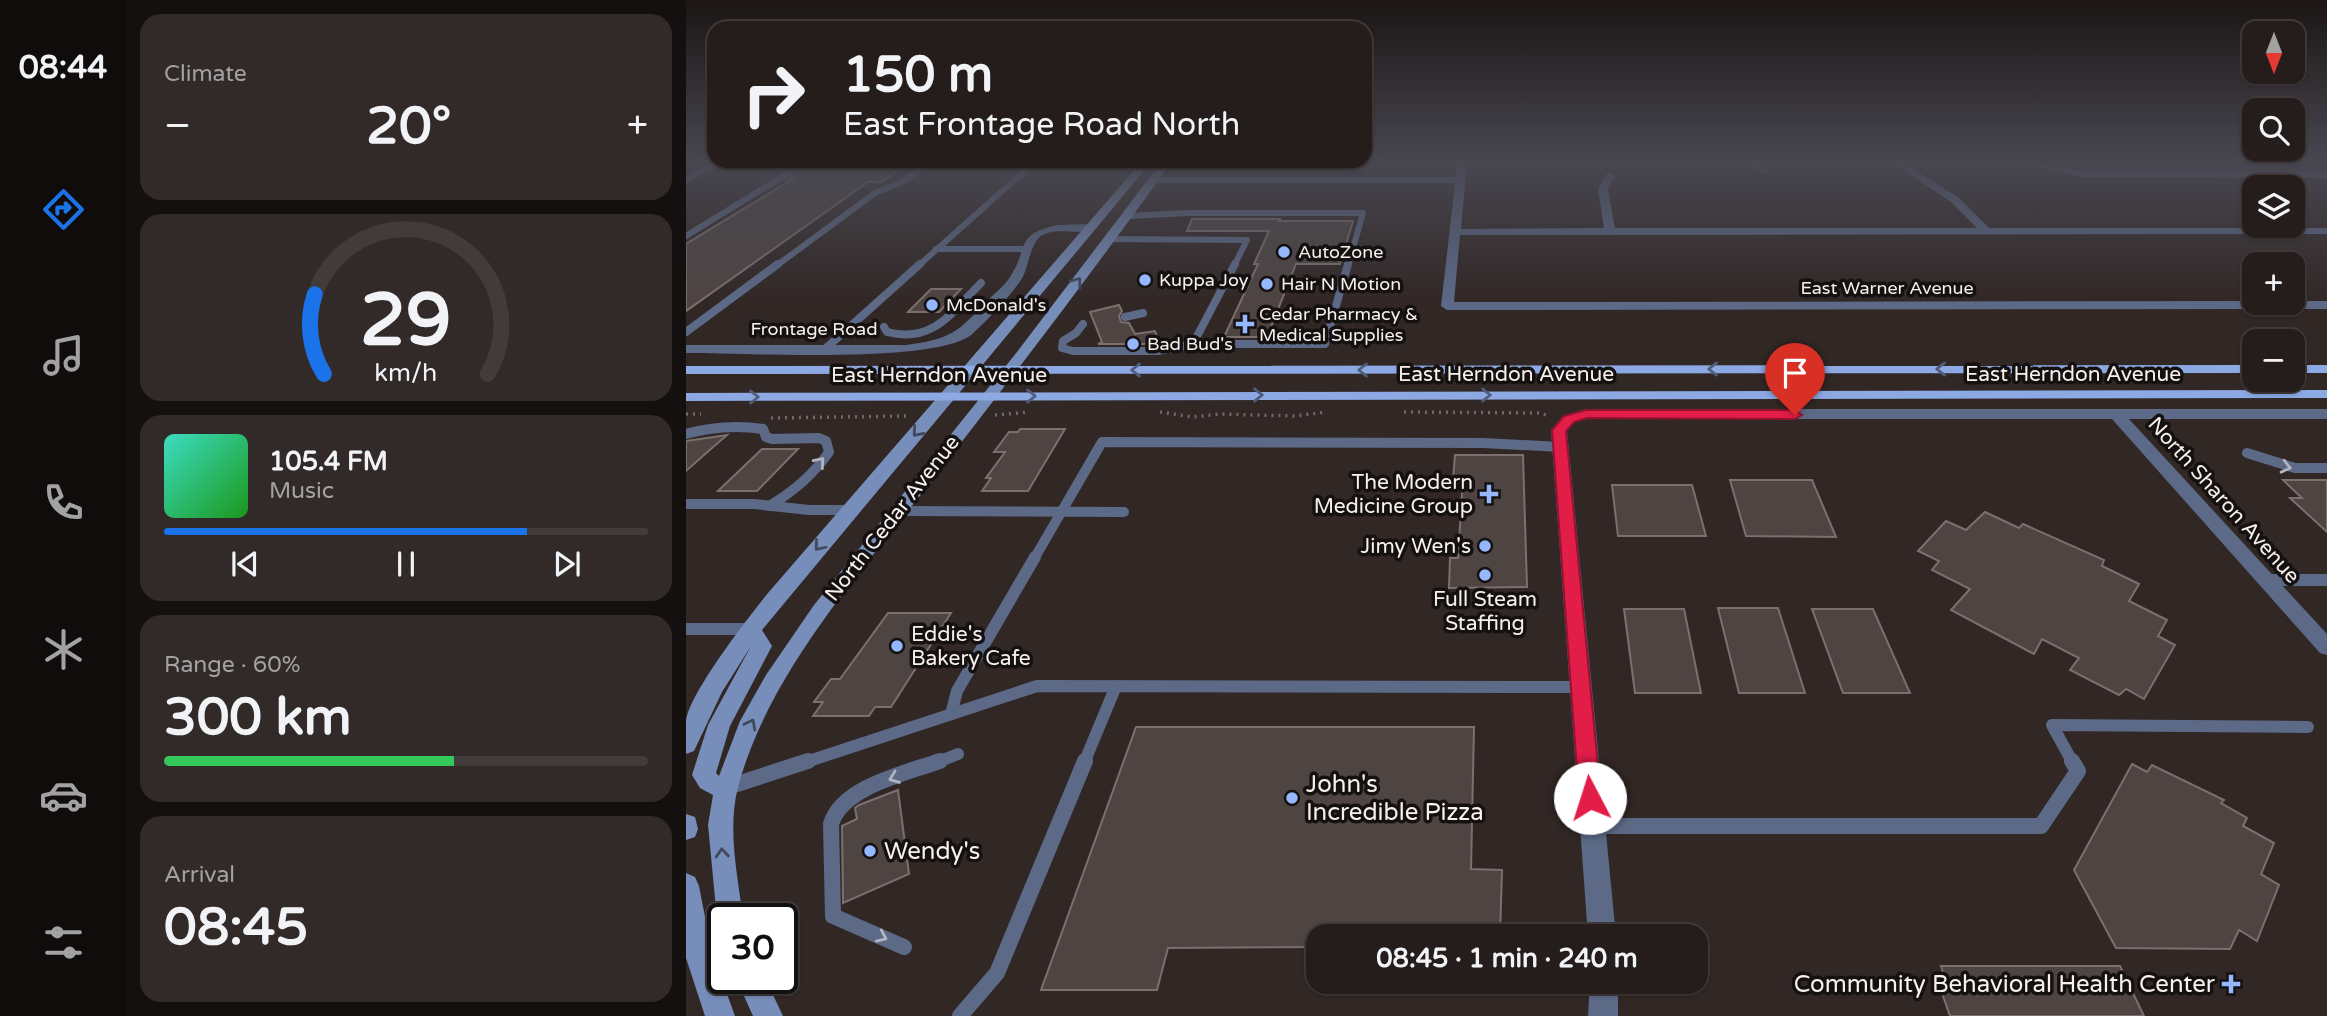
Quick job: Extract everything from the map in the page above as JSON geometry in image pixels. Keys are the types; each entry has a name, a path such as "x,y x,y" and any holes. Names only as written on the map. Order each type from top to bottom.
{"main road":[{"name":"North Cedar Avenue","path":"686,744 711,690 751,629 849,510 1107,208"},
{"path":"1110,239 1101,237 1098,232 1117,208"},
{"name":"North Cedar Avenue","path":"728,903 720,825 726,788 748,728 781,670 821,610 1010,370 1132,208"},
{"name":"East Herndon Avenue","path":"686,370 2242,369"},
{"path":"2305,369 2327,369"},
{"name":"East Herndon Avenue","path":"686,397 2327,394"},
{"path":"726,788 707,782 704,775 719,725 762,646 751,629"},
{"path":"686,886 693,934 707,985 720,1016"},
{"path":"758,994 768,1016"}],"street":[{"path":"1457,208 1455,232 2327,231"},
{"path":"1606,208 1610,232"},
{"path":"1963,208 1986,231"},
{"path":"1028,249 1034,237 1044,230 1092,227"},
{"name":"East Warner Avenue","path":"1455,232 1447,306 2327,304"},
{"name":"Frontage Road","path":"686,349 906,349 942,344 965,333 1016,278 1028,249"},
{"path":"1601,924 1559,430 1569,419 1586,414 2327,414"},
{"name":"North Sharon Avenue","path":"2116,415 2327,647"},
{"path":"1603,1016 1604,994"}],"lane":[{"path":"686,236 731,208"},
{"path":"686,332 854,208"},
{"path":"825,349 982,208"},
{"path":"1083,324 1076,333 1061,343 1062,348 1073,351 1157,351 1193,344 1325,344 1363,213 1188,213 1127,216"},
{"path":"1110,239 1247,240 1193,344"},
{"path":"936,249 1028,249"},
{"path":"884,327 900,330 941,323 981,283"},
{"path":"1125,317 1143,313"},
{"path":"686,434 712,428 753,428 763,429 766,437 772,439 826,441 829,452 825,458 793,492 769,506"},
{"path":"951,714 957,691 1102,442 1483,443 1561,447"},
{"path":"2247,453 2284,468 2311,471 2327,468"},
{"path":"686,504 849,510"},
{"path":"898,511 1124,512"},
{"path":"2266,580 2327,580"},
{"path":"686,629 751,629"},
{"path":"726,788 1037,686 1581,687"},
{"path":"960,1016 997,973 1116,686"},
{"path":"1592,825 2041,825 2078,771 2052,725 2308,727"},
{"path":"904,947 833,916 831,824 835,811 860,791 958,754"}],"path":[{"path":"686,414 712,416"},
{"path":"760,418 890,416"}],"building":[{"path":"744,208 831,208 686,311 686,244"},
{"path":"1192,219 1353,221 1340,264 1296,264 1267,337 1224,337 1258,264 1254,264 1269,231 1187,231"},
{"name":"McDonald's","path":"931,289 961,289 939,312 908,312"},
{"path":"1119,305 1122,311 1119,316 1121,322 1129,323 1135,334 1155,331 1160,344 1098,344 1102,342 1090,312"},
{"path":"1020,429 1065,429 1028,491 982,491 991,478 986,478 1005,452 994,452 1009,432 1018,432"},
{"path":"727,435 704,455 686,471 686,441"},
{"path":"762,449 798,449 757,491 718,491"},
{"path":"1455,455 1523,455 1527,587 1449,588 1450,558 1458,558 1463,478 1453,479"},
{"path":"1730,480 1812,480 1836,537 1746,536"},
{"path":"2283,480 2327,480 2327,532 2290,498 2302,498"},
{"path":"1612,485 1692,485 1706,536 1618,536"},
{"path":"1985,512 2019,528 2023,524 2104,560 2102,566 2139,584 2129,601 2167,620 2158,636 2175,645 2144,699 2126,689 2119,695 2070,670 2079,658 2042,639 2034,654 1951,610 1970,589 1932,570 1939,561 1918,551 1946,521 1966,530"},
{"path":"1718,608 1778,608 1805,693 1739,693"},
{"path":"1624,609 1684,609 1701,693 1635,693"},
{"path":"1812,609 1873,609 1910,693 1843,693"},
{"name":"Eddie's Bakery Cafe","path":"888,613 951,613 891,707 875,707 869,716 813,716 823,702 814,702 831,679 840,679"},
{"name":"John's Incredible Pizza","path":"1136,727 1474,727 1471,869 1502,870 1500,924 1306,924 1306,947 1168,948 1157,990 1041,990"},
{"path":"2132,764 2147,772 2152,765 2224,800 2221,803 2247,818 2243,826 2274,843 2261,874 2279,885 2257,941 2239,930 2230,949 2116,948 2074,870"},
{"name":"Wendy's","path":"898,790 909,874 843,903 842,826 857,819 855,808 859,805"},
{"path":"1941,966 2120,966 2144,1016 1950,1016 1935,973 1943,973"}],"place":[{"name":"AutoZone","path":"1284,252"},
{"name":"Kuppa Joy","path":"1145,280"},
{"name":"Hair N Motion","path":"1267,284"},
{"name":"McDonald's","path":"932,305"},
{"name":"Cedar Pharmacy & Medical Supplies","path":"1245,324"},
{"name":"Bad Bud's","path":"1133,344"},
{"name":"The Modern Medicine Group","path":"1489,494"},
{"name":"Jimy Wen's","path":"1485,546"},
{"name":"Full Steam Staffing","path":"1485,575"},
{"name":"Eddie's Bakery Cafe","path":"897,646"},
{"name":"John's Incredible Pizza","path":"1292,798"},
{"name":"Wendy's","path":"870,851"},
{"name":"Community Behavioral Health Center","path":"2231,984"}],"route":[{"path":"1590,798 1559,430 1569,419 1586,414 1795,415"}]}
